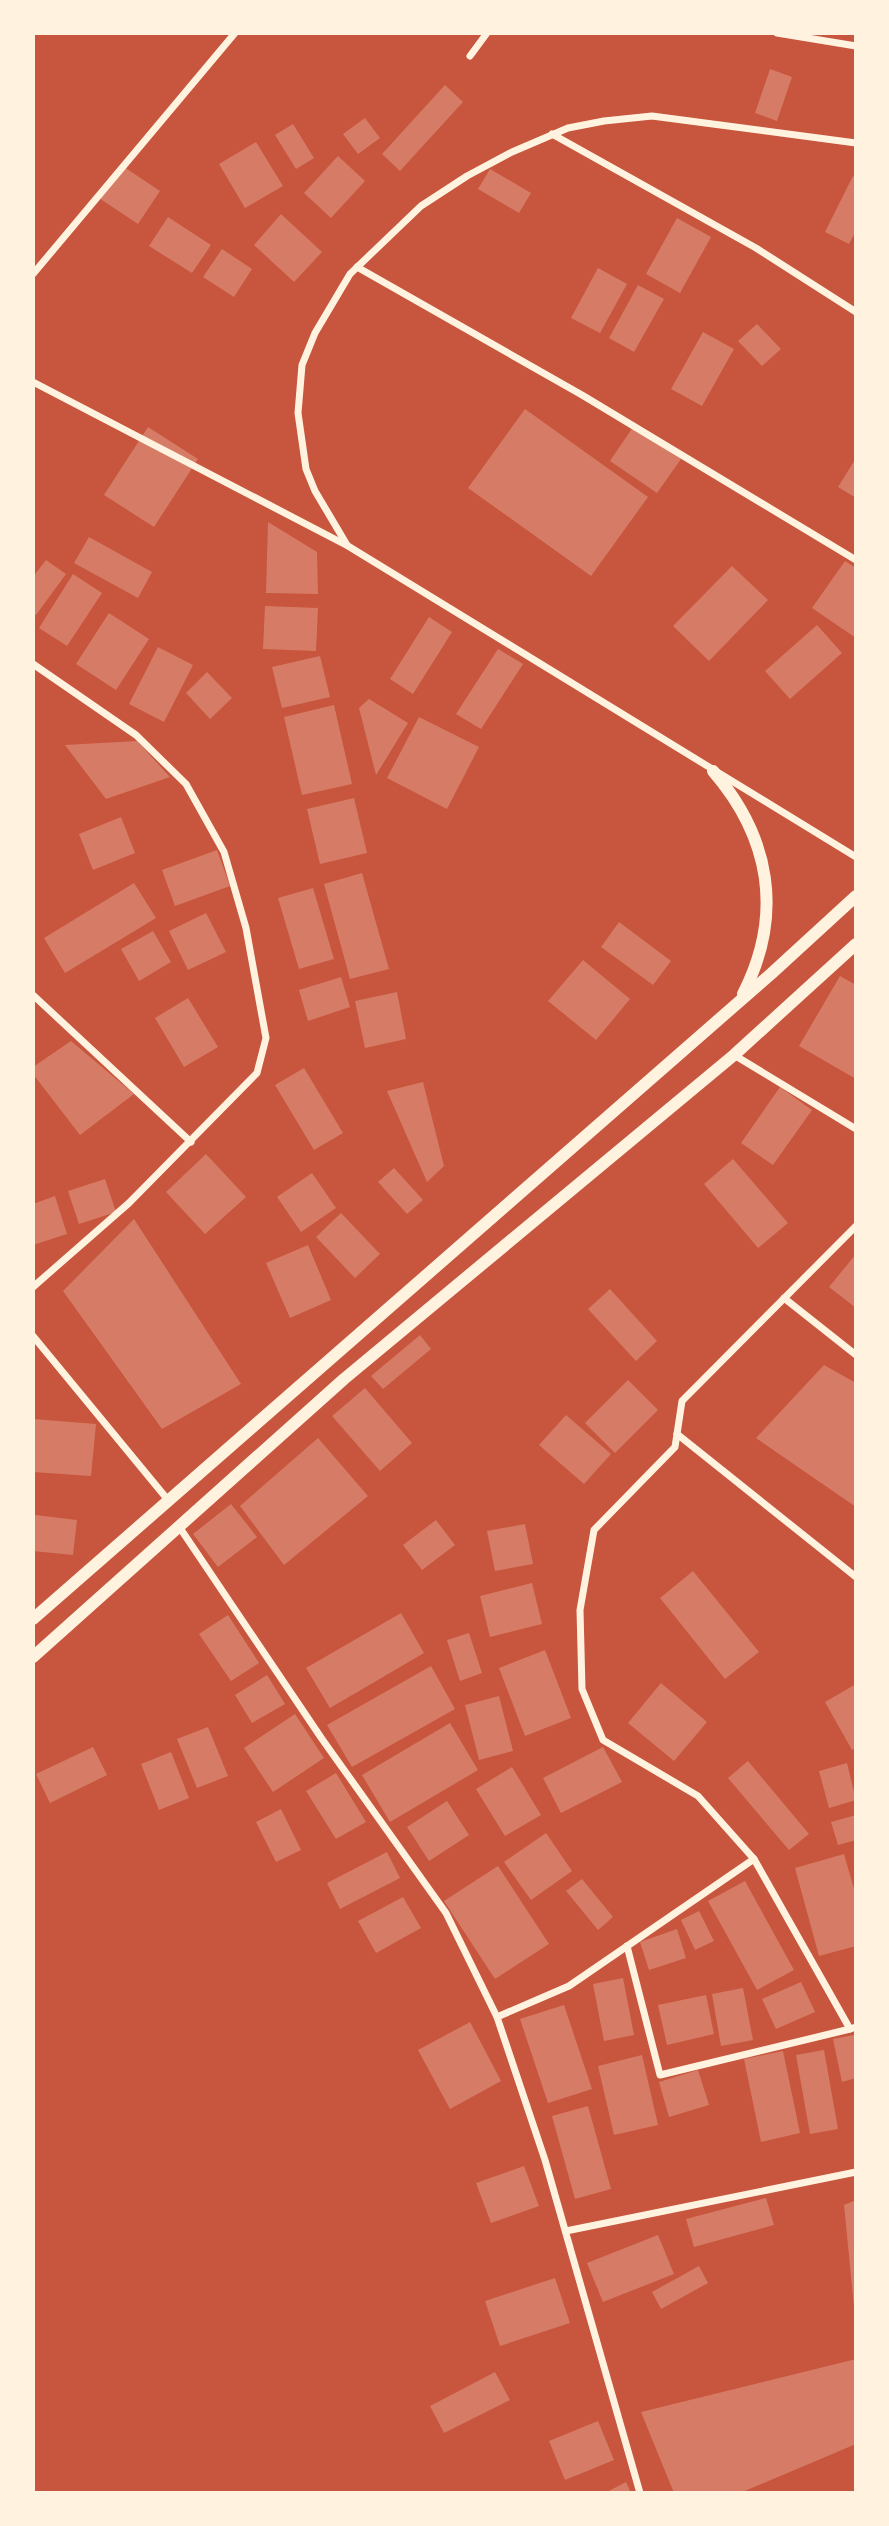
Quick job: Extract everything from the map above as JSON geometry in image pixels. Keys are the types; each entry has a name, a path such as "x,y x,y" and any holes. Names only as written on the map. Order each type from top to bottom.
{"street":[{"path":"33,274 235,33"},
{"path":"470,56 487,33"},
{"path":"777,33 856,46"},
{"path":"348,546 315,491 306,468 300,434 299,393 302,365 315,333 357,267 421,206 512,152 568,128 604,121 652,116 856,143"},
{"path":"552,134 756,248 856,312"},
{"path":"357,267 582,395 856,560"},
{"path":"33,382 348,546 856,857"},
{"path":"33,664 136,735 186,783 224,852 246,928 266,1038 257,1073 129,1203 33,1287"},
{"path":"713,771 746,816 764,867 766,923 752,977 739,1001"},
{"path":"33,1619 856,896"},
{"path":"33,1657 344,1379 734,1055 856,944"},
{"path":"33,995 191,1142"},
{"path":"734,1055 856,1129"},
{"path":"627,1946 660,2075 853,2028 754,1858 698,1796 603,1740 582,1689 580,1610 594,1530 675,1447 682,1401 856,1226"},
{"path":"784,1298 856,1355"},
{"path":"33,1336 168,1500"},
{"path":"677,1434 856,1577"},
{"path":"180,1528 322,1739 446,1913 497,2017 545,2160 640,2493"},
{"path":"497,2017 569,1986 754,1858"},
{"path":"566,2231 856,2172"}],"building":[{"path":"770,69 792,77 777,121 755,113"},
{"path":"445,85 463,102 400,171 382,154"},
{"path":"365,118 380,138 358,154 343,134"},
{"path":"293,124 314,158 296,169 275,135"},
{"path":"256,142 283,186 245,208 219,164"},
{"path":"338,156 365,181 331,218 304,193"},
{"path":"121,165 160,191 138,224 99,198"},
{"path":"490,169 531,193 519,213 478,189"},
{"path":"853,176 856,178 856,231 849,244 825,232"},
{"path":"281,214 322,252 294,282 254,245"},
{"path":"168,217 211,245 192,273 149,246"},
{"path":"677,218 711,237 680,293 646,274"},
{"path":"222,249 252,269 234,297 203,277"},
{"path":"598,268 627,284 600,333 571,318"},
{"path":"638,285 664,299 634,352 609,338"},
{"path":"757,324 781,349 762,366 738,341"},
{"path":"703,332 734,349 702,406 671,389"},
{"path":"525,409 648,497 591,576 468,488"},
{"path":"148,427 198,459 154,527 104,495"},
{"path":"633,427 681,459 657,493 610,461"},
{"path":"856,458 856,498 838,487"},
{"path":"268,522 317,552 318,594 266,593"},
{"path":"89,537 152,572 138,598 74,563"},
{"path":"46,560 66,574 36,615 33,613 33,577"},
{"path":"845,561 856,568 856,638 812,608"},
{"path":"732,566 768,600 709,661 673,626"},
{"path":"73,574 102,593 67,646 39,628"},
{"path":"265,606 318,608 316,651 263,649"},
{"path":"109,613 149,639 116,690 76,664"},
{"path":"429,617 452,632 413,694 390,679"},
{"path":"817,625 842,653 790,699 765,671"},
{"path":"158,647 193,665 164,722 129,704"},
{"path":"498,649 523,664 481,729 456,714"},
{"path":"320,656 330,697 282,708 272,667"},
{"path":"207,672 232,698 210,719 186,693"},
{"path":"369,699 408,723 376,775 359,708"},
{"path":"334,705 352,784 302,795 284,717"},
{"path":"419,717 479,747 447,809 387,778"},
{"path":"137,741 170,777 106,799 65,745"},
{"path":"354,798 367,853 320,864 307,809"},
{"path":"121,817 135,853 93,870 79,834"},
{"path":"217,850 230,886 175,906 162,870"},
{"path":"362,873 389,969 350,979 324,884"},
{"path":"134,883 156,918 65,973 44,938"},
{"path":"313,888 334,959 299,969 278,898"},
{"path":"206,913 226,952 188,970 169,931"},
{"path":"619,922 671,961 653,985 601,947"},
{"path":"153,931 171,962 139,981 121,949"},
{"path":"583,960 630,999 596,1040 548,1001"},
{"path":"840,976 856,985 856,1079 799,1046"},
{"path":"341,977 350,1007 308,1021 299,990"},
{"path":"397,992 406,1039 365,1048 355,1001"},
{"path":"188,998 218,1047 184,1067 155,1018"},
{"path":"71,1041 134,1094 80,1135 33,1074 33,1067"},
{"path":"304,1068 343,1133 314,1150 275,1085"},
{"path":"423,1082 444,1166 427,1182 387,1091"},
{"path":"780,1087 812,1110 773,1165 741,1143"},
{"path":"206,1154 246,1197 205,1234 166,1192"},
{"path":"733,1159 788,1223 758,1248 704,1184"},
{"path":"394,1168 423,1200 407,1214 378,1182"},
{"path":"312,1173 336,1208 301,1232 277,1197"},
{"path":"105,1179 116,1212 79,1224 68,1191"},
{"path":"55,1196 67,1234 33,1245 33,1204"},
{"path":"341,1213 380,1254 355,1278 316,1237"},
{"path":"134,1219 241,1384 162,1429 63,1291"},
{"path":"308,1245 331,1300 290,1318 266,1263"},
{"path":"856,1254 856,1308 829,1287"},
{"path":"610,1289 657,1341 636,1361 588,1309"},
{"path":"420,1335 431,1349 383,1389 371,1376"},
{"path":"824,1365 856,1383 856,1507 756,1438"},
{"path":"628,1380 658,1410 615,1453 585,1423"},
{"path":"365,1388 412,1443 380,1471 332,1416"},
{"path":"566,1415 611,1454 584,1484 539,1445"},
{"path":"33,1419 96,1424 91,1476 33,1472"},
{"path":"318,1438 368,1496 284,1565 240,1506"},
{"path":"231,1504 257,1537 218,1567 193,1534"},
{"path":"35,1515 77,1520 73,1555 33,1551"},
{"path":"436,1520 455,1545 422,1570 403,1545"},
{"path":"525,1524 533,1564 495,1571 487,1531"},
{"path":"693,1571 759,1652 725,1679 660,1598"},
{"path":"532,1583 542,1624 490,1637 480,1596"},
{"path":"401,1613 424,1653 330,1708 306,1668"},
{"path":"228,1615 259,1663 231,1681 199,1634"},
{"path":"469,1633 482,1673 460,1681 447,1640"},
{"path":"545,1650 571,1718 525,1736 499,1668"},
{"path":"431,1666 455,1709 352,1767 327,1725"},
{"path":"267,1675 285,1704 252,1723 235,1695"},
{"path":"661,1683 707,1722 674,1761 628,1723"},
{"path":"856,1684 856,1748 852,1750 825,1702"},
{"path":"499,1696 513,1751 479,1760 465,1705"},
{"path":"295,1714 324,1758 273,1792 244,1748"},
{"path":"450,1723 478,1770 390,1822 362,1775"},
{"path":"208,1727 228,1776 197,1788 177,1739"},
{"path":"93,1747 107,1775 50,1803 36,1774"},
{"path":"603,1747 622,1782 561,1813 543,1778"},
{"path":"171,1752 189,1798 159,1810 141,1764"},
{"path":"748,1761 809,1834 789,1850 728,1778"},
{"path":"847,1763 856,1800 829,1808 819,1771"},
{"path":"512,1767 541,1815 505,1836 476,1789"},
{"path":"336,1773 366,1822 336,1839 306,1791"},
{"path":"447,1801 469,1835 429,1861 407,1827"},
{"path":"281,1809 301,1850 276,1862 256,1822"},
{"path":"856,1815 856,1840 838,1845 831,1822"},
{"path":"546,1833 572,1871 531,1900 504,1862"},
{"path":"387,1852 400,1878 340,1909 327,1883"},
{"path":"844,1854 856,1896 856,1946 819,1956 795,1868"},
{"path":"498,1866 549,1944 495,1979 444,1901"},
{"path":"582,1879 613,1917 598,1930 566,1891"},
{"path":"745,1881 794,1970 757,1990 708,1901"},
{"path":"403,1897 421,1928 376,1953 358,1921"},
{"path":"699,1911 714,1941 695,1950 681,1920"},
{"path":"677,1929 686,1958 649,1970 640,1942"},
{"path":"623,1978 634,2035 604,2041 593,1984"},
{"path":"801,1982 815,2012 776,2029 762,1999"},
{"path":"743,1988 753,2040 721,2046 712,1994"},
{"path":"706,1995 714,2034 667,2045 658,2005"},
{"path":"564,2005 592,2089 548,2103 520,2019"},
{"path":"470,2022 501,2081 450,2109 418,2050"},
{"path":"854,2035 856,2078 842,2082 833,2039"},
{"path":"824,2050 838,2129 810,2134 796,2055"},
{"path":"783,2051 800,2133 761,2142 744,2059"},
{"path":"642,2055 658,2125 614,2135 598,2066"},
{"path":"698,2070 709,2105 669,2117 659,2082"},
{"path":"588,2106 611,2189 575,2199 552,2116"},
{"path":"524,2166 539,2206 491,2223 476,2183"},
{"path":"766,2198 774,2225 694,2247 686,2219"},
{"path":"856,2200 856,2307 854,2307 844,2205"},
{"path":"658,2235 674,2274 603,2302 587,2263"},
{"path":"699,2266 708,2283 661,2309 652,2292"},
{"path":"555,2278 570,2323 500,2346 485,2301"},
{"path":"856,2359 856,2444 740,2493 674,2493 641,2412"},
{"path":"495,2372 510,2400 444,2433 430,2406"},
{"path":"598,2421 614,2460 565,2480 549,2441"},
{"path":"626,2482 631,2493 605,2493"}]}
